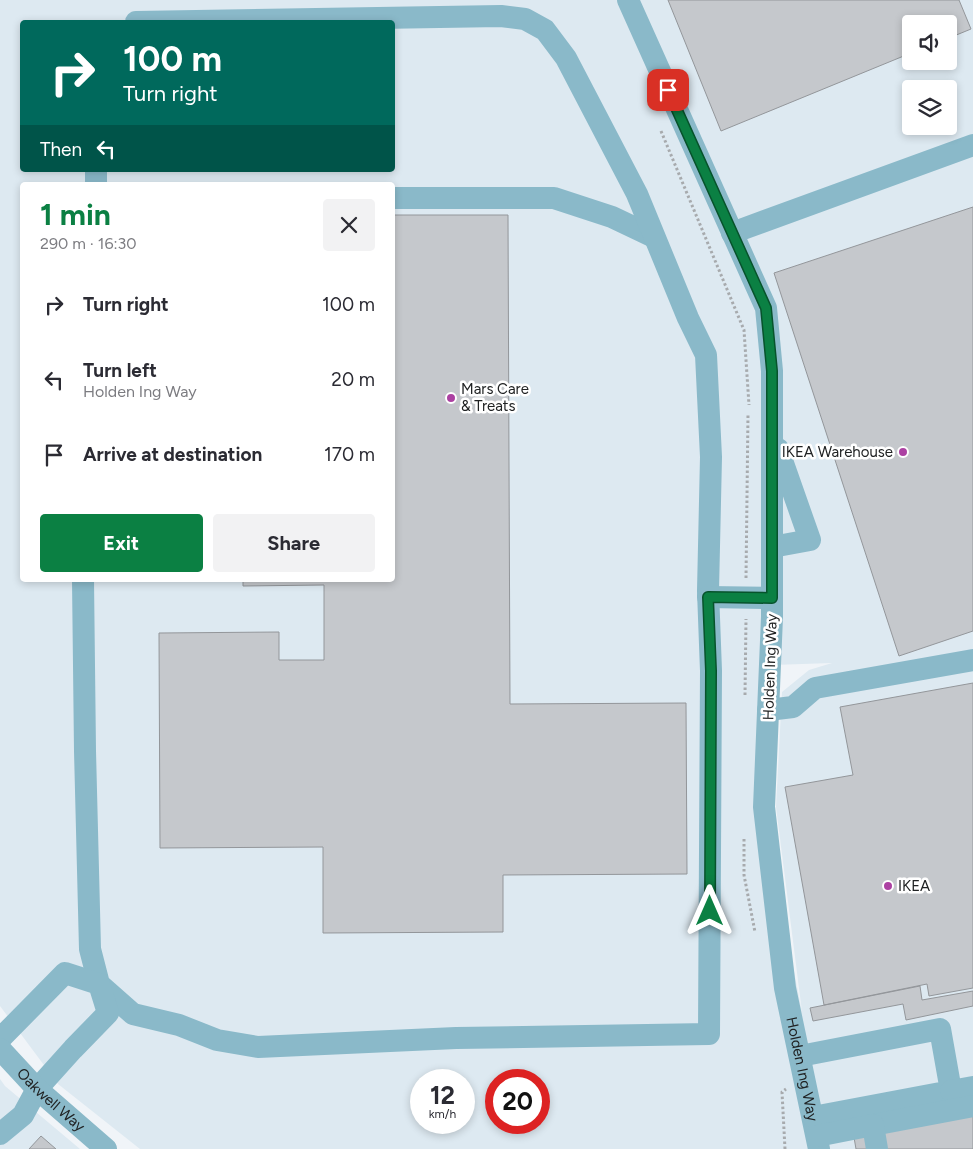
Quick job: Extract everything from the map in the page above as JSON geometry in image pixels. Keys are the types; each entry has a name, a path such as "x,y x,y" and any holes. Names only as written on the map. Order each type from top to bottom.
{"street":[{"name":"Holden Ing Way","path":"628,0 766,308 772,371 772,598 764,807 785,988 816,1134"},
{"path":"0,1039 64,973 100,984 133,1014 179,1025 217,1040 258,1047 456,1038 709,1034 711,671 708,597 711,457 706,355 688,318 637,194 566,58 544,30 525,19 501,16 258,20"},
{"path":"732,233 973,145"},
{"path":"395,198 554,198 612,217 654,237"},
{"path":"772,434 810,540 772,547"},
{"path":"0,1134 23,1115 37,1089 108,1013 90,949 83,582"},
{"path":"708,597 772,598"},
{"path":"768,710 793,707 815,688 973,660"},
{"path":"800,1056 940,1029 951,1091"},
{"name":"Oakwell Way","path":"0,1049 37,1089 106,1149"},
{"path":"816,1134 951,1091 973,1087"},
{"path":"816,1134 973,1106"},
{"path":"873,1125 878,1149"}],"shaded area":[{"path":"0,0 973,0 973,1149 140,1149 58,1084 0,1006","holes":["832,663 809,670 782,692 776,807 802,1012 767,835 773,665"]},
{"path":"0,1079 5,1086 80,1149 0,1149"}],"building":[{"path":"668,0 959,0 971,29 957,35 957,15 902,15 902,57 721,131"},
{"name":"IKEA Warehouse","path":"973,207 973,631 899,656 774,273"},
{"name":"Mars Care & Treats","path":"395,215 508,215 510,704 686,703 687,874 503,875 503,932 323,933 323,847 160,848 159,633 279,632 279,660 324,660 324,585 243,586 243,582 395,582"},
{"name":"IKEA","path":"973,683 973,988 929,996 927,984 824,1005 785,787 853,775 840,707"},
{"path":"920,986 922,1000 973,991 973,1006 906,1020 903,1004 813,1021 810,1008"},
{"path":"973,1096 973,1149 856,1149 851,1120"},
{"path":"41,1136 56,1149 29,1149"}],"place":[{"name":"Mars Care & Treats","path":"451,398"},
{"name":"IKEA Warehouse","path":"903,452"},
{"name":"IKEA","path":"888,886"}],"route":[{"path":"668,90 766,308 772,371 772,598 708,597 711,671 710,911"}]}
